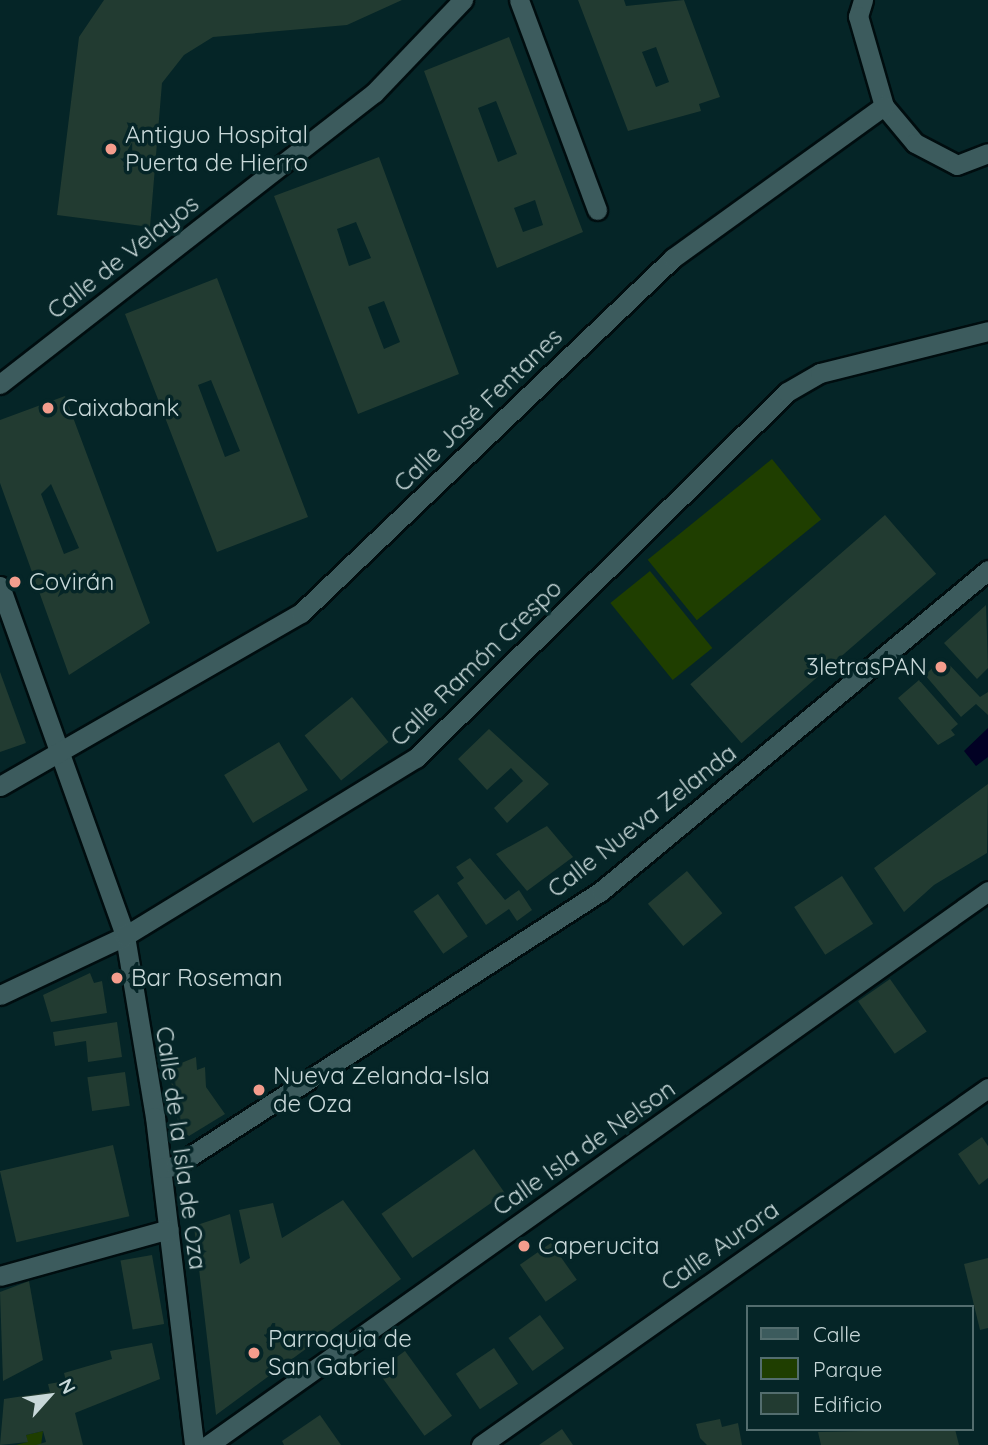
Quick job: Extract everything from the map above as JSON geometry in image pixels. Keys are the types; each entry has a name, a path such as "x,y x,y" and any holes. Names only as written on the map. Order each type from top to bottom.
{"street":[{"name":"Calle de Velayos","path":"0,384 373,93 463,0"},
{"path":"519,0 597,210"},
{"path":"863,0 858,16 884,106 915,143 957,165 988,153"},
{"name":"Calle José Fentanes","path":"0,786 63,755 301,613 673,258 884,106"},
{"name":"Calle Ramón Crespo","path":"0,996 125,936 416,758 787,392 820,373 988,331"},
{"name":"Calle Nueva Zelanda","path":"162,1168 175,1166 601,891 988,570"},
{"name":"Calle de la Isla de Oza","path":"0,586 63,755 125,936 162,1168 194,1445"},
{"name":"Calle Isla de Nelson","path":"208,1445 988,891"},
{"name":"Calle Aurora","path":"481,1445 988,1088"},
{"path":"0,1276 169,1229"}],"green space":[{"path":"772,459 821,520 697,620 648,560"},
{"path":"650,571 712,648 673,680 610,603"},
{"path":"43,1431 41,1445 16,1445 27,1442 26,1435"}],"water":[{"path":"988,728 988,757 976,766 964,751"}],"building":[{"name":"Antiguo Hospital Puerta de Hierro","path":"104,0 402,0 347,25 213,37 184,55 162,83 150,227 57,215 79,37"},
{"path":"578,0 624,0 626,6 684,0 720,97 699,104 701,111 628,131","holes":["656,47 669,82 656,87 642,52"]},
{"path":"509,37 583,232 497,268 424,71","holes":["496,101 517,154 498,162 478,108","535,200 543,225 523,232 514,208"]},
{"path":"379,157 459,374 358,414 274,196","holes":["356,222 371,258 349,266 337,229","384,301 400,342 384,349 368,307"]},
{"path":"217,278 308,517 217,552 125,314","holes":["211,380 240,451 225,457 198,385"]},
{"path":"65,396 150,623 69,675 0,483 0,420","holes":["51,484 79,548 64,554 41,494"]},
{"path":"885,515 936,574 741,743 690,684"},
{"path":"986,605 988,668 977,679 944,643"},
{"path":"943,658 980,697 988,692 988,715 976,704 961,717 925,675"},
{"path":"0,672 26,743 0,752"},
{"path":"919,680 958,724 951,730 955,735 938,745 898,698"},
{"path":"352,697 389,742 341,780 305,735"},
{"path":"489,729 549,784 507,823 494,808 523,781 511,768 487,790 458,759"},
{"path":"279,742 308,790 253,823 224,775"},
{"path":"988,784 987,853 934,885 904,912 874,868"},
{"path":"547,826 573,857 527,891 496,854"},
{"path":"470,858 505,900 519,890 532,910 517,921 509,909 486,925 457,883 464,878 456,867"},
{"path":"687,871 722,913 683,946 648,904"},
{"path":"842,876 873,924 825,955 794,907"},
{"path":"438,894 468,937 443,954 413,911"},
{"path":"90,973 94,983 102,981 107,1013 51,1022 43,995"},
{"path":"890,979 927,1031 895,1054 858,1001"},
{"path":"117,1022 122,1057 88,1062 86,1041 55,1046 53,1032"},
{"path":"196,1057 197,1070 205,1067 206,1087 225,1114 189,1136 179,1128 169,1068"},
{"path":"125,1072 130,1106 92,1111 87,1077"},
{"path":"982,1137 988,1146 988,1178 979,1185 958,1154"},
{"path":"113,1145 129,1216 16,1242 0,1171"},
{"path":"474,1149 505,1193 412,1258 381,1214"},
{"name":"Parroquia de San Gabriel","path":"343,1200 401,1279 216,1415 194,1226 230,1214 240,1264 250,1258 239,1210 273,1203 282,1238"},
{"path":"551,1243 577,1280 546,1302 520,1265"},
{"path":"152,1255 164,1324 133,1329 120,1261"},
{"path":"988,1258 988,1328 980,1330 964,1264"},
{"path":"29,1281 43,1360 3,1381 0,1292"},
{"path":"540,1315 564,1348 533,1371 508,1338"},
{"path":"152,1343 160,1379 75,1413 83,1445 36,1445 46,1442 43,1431 26,1435 28,1442 0,1445 4,1399 50,1392 48,1384 66,1381 64,1373 112,1359 110,1351"},
{"path":"494,1348 518,1384 480,1409 456,1374"},
{"path":"405,1351 452,1416 425,1436 377,1371"},
{"path":"320,1415 341,1445 284,1445 282,1441"},
{"path":"720,1419 722,1427 738,1423 742,1445 707,1445 700,1438 696,1424"},
{"path":"562,1429 573,1445 539,1445"},
{"path":"956,1431 959,1445 821,1445 818,1432"}],"place":[{"name":"Antiguo Hospital Puerta de Hierro","path":"111,149"},
{"name":"Caixabank","path":"48,408"},
{"name":"Covirán","path":"15,582"},
{"name":"3letrasPAN","path":"941,667"},
{"name":"Bar Roseman","path":"117,978"},
{"name":"Nueva Zelanda-Isla de Oza","path":"259,1090"},
{"name":"Caperucita","path":"524,1246"},
{"name":"Parroquia de San Gabriel","path":"254,1353"}]}
